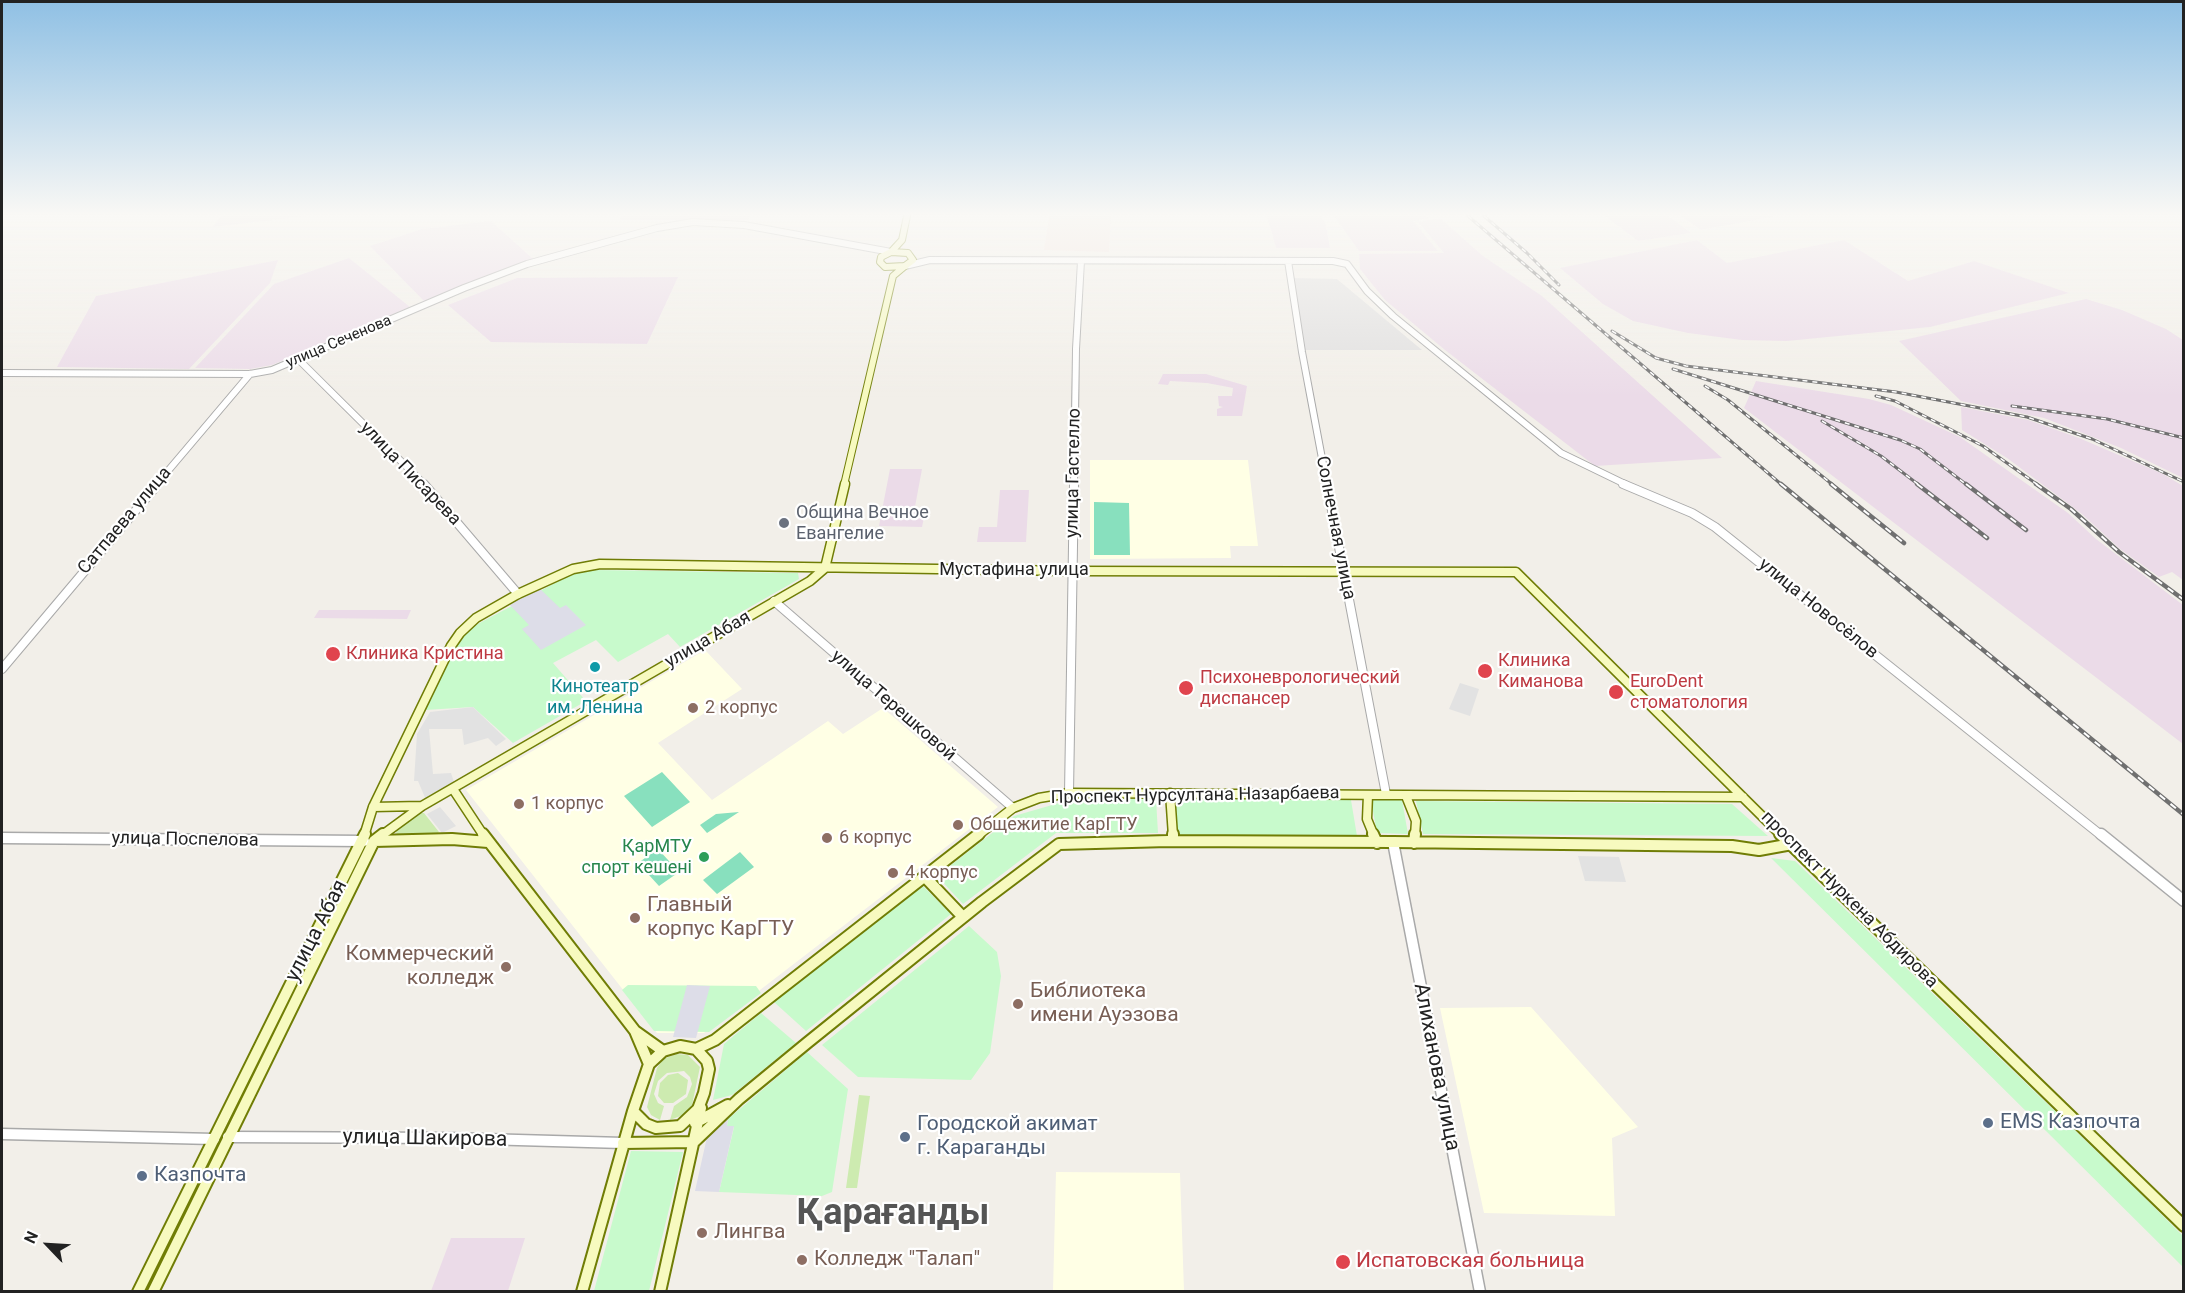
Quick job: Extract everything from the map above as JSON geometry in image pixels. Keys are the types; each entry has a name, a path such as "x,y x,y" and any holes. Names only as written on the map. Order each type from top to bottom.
{"main road":[{"path":"825,568 893,276"},
{"name":"Мустафина улица","path":"518,594 573,569 600,564 1072,571 1515,572"},
{"path":"798,566 804,577 798,588"},
{"name":"улица Абая","path":"138,1292 214,1139 368,841 422,806 798,588 819,575 825,568"},
{"name":"проспект Нуркена Абдирова","path":"1515,572 2184,1226"},
{"name":"улица Абая","path":"153,1292 368,841 373,807 451,646 460,633 476,618 518,594"},
{"path":"453,789 488,842 635,1031 649,1064"},
{"name":"Проспект Нурсултана Назарбаева","path":"663,1051 680,1046 696,1049 715,1040 1013,808 1039,798 1069,794 1743,797"},
{"path":"1170,794 1173,841"},
{"path":"1368,795 1367,819 1377,843"},
{"path":"1406,796 1416,821 1414,843"},
{"path":"373,807 422,806"},
{"path":"368,841 452,839 488,842"},
{"path":"623,1143 694,1142 739,1099 963,917 1059,844 1173,841 1393,842 1732,846 1759,850 1792,844"},
{"path":"925,877 963,917"},
{"path":"582,1292 633,1111 649,1064 663,1051 635,1031"},
{"path":"660,1292 709,1069 702,1054 696,1049"},
{"path":"680,1126 698,1109 704,1093"},
{"path":"633,1111 646,1124 657,1128 680,1126 698,1122 739,1099"},
{"path":"214,1139 228,1137"}],"street":[{"name":"улица Сеченова","path":"2,373 250,374 272,370 494,276"},
{"name":"улица Гастелло","path":"1069,794 1076,349 1080,276"},
{"name":"Солнечная улица","path":"1290,276 1302,352 1386,795"},
{"name":"улица Новосёлов","path":"1358,276 1370,293 1433,349 1561,453 1598,473 1692,513 1725,534 2184,901"},
{"name":"улица Писарева","path":"298,359 412,470 518,594"},
{"name":"Сатпаева улица","path":"2,669 250,374"},
{"name":"улица Терешковой","path":"774,601 1013,808"},
{"name":"улица Поспелова","path":"2,838 368,841"},
{"name":"Алиханова улица","path":"1393,842 1480,1292"},
{"path":"2,1134 214,1139"},
{"name":"улица Шакирова","path":"228,1137 448,1138 623,1143"}],"shaded area":[{"path":"195,276 272,276 270,283 189,369 57,367 96,296"},
{"path":"296,276 372,276 410,307 272,365 250,369 195,368 274,284"},
{"path":"400,276 488,276 424,301"},
{"path":"1366,276 1513,276 1542,296 1722,458 1595,466 1445,350 1385,300"},
{"path":"1570,276 1901,276 1908,281 1923,276 2020,276 2069,293 1930,327 1787,341 1742,340 1688,333 1633,321 1603,304"},
{"path":"678,277 647,344 491,342 448,305 517,278"},
{"path":"1293,278 1337,279 1422,350 1305,350"},
{"path":"2086,299 2122,310 2166,329 2183,340 2183,478 2121,448 2044,418 1961,401 1899,341"},
{"path":"1163,374 1206,374 1247,386 1242,416 1217,416 1217,409 1223,407 1219,406 1218,396 1232,396 1233,388 1207,383 1170,381 1168,385 1158,384"},
{"path":"1756,381 1869,399 1891,405 1960,437 2068,513 2096,539 2183,605 2183,744 1744,408"},
{"path":"1961,407 2028,420 2079,438 2163,474 2183,486 2183,580 2172,572 2159,577 2120,549 2082,514 2007,458 1962,430"},
{"path":"1090,460 1248,460 1258,546 1230,546 1231,558 1090,559"},
{"path":"890,469 922,469 914,512 925,513 922,527 879,526"},
{"path":"1000,490 1029,490 1026,542 977,542 979,527 997,527"},
{"path":"538,587 560,608 566,605 586,625 541,650 522,629 529,625 508,603"},
{"path":"319,610 411,610 407,619 314,618"},
{"path":"705,650 742,689 658,743 712,800 828,721 843,734 883,708 998,807 704,1033 657,1033 466,790"},
{"path":"1460,683 1479,689 1470,716 1449,709"},
{"path":"473,707 506,739 496,746 488,738 464,745 462,729 429,729 433,774 451,773 455,785 426,800 418,781 414,781 417,734 430,712"},
{"path":"440,807 456,826 442,833 427,814"},
{"path":"1578,856 1619,857 1626,882 1585,881"},
{"path":"687,985 710,986 696,1038 673,1037"},
{"path":"1531,1007 1638,1127 1612,1138 1615,1216 1484,1213 1440,1008"},
{"path":"728,1119 727,1126 734,1126 719,1192 695,1191 707,1137"},
{"path":"1056,1172 1180,1173 1184,1291 1053,1291"},
{"path":"451,1238 525,1238 508,1291 431,1291"}],"green space":[{"path":"1094,502 1129,503 1130,555 1094,555"},
{"path":"594,570 798,573 799,579 680,647 668,634 618,662 596,640 553,663 586,701 513,743 473,707 425,710 459,642 472,627 574,573"},
{"path":"662,772 690,802 652,827 624,796"},
{"path":"1073,799 1156,799 1158,833 1056,833 963,904 937,876 1014,816"},
{"path":"1175,799 1351,800 1357,836 1177,836"},
{"path":"1371,800 1402,800 1408,834 1377,833"},
{"path":"1416,801 1732,804 1768,836 1423,834"},
{"path":"739,812 707,833 700,825 716,814"},
{"path":"424,813 439,832 437,834 398,835 396,833 398,827"},
{"path":"658,849 679,872 659,886 638,863"},
{"path":"740,852 754,867 717,894 703,880"},
{"path":"1771,858 1795,861 2139,1192 2183,1236 2183,1267"},
{"path":"922,885 951,914 806,1031 774,1002"},
{"path":"969,926 997,952 1001,976 990,1053 971,1080 858,1077 822,1045"},
{"path":"628,985 756,986 761,993 709,1032 654,1031 622,990"},
{"path":"761,1013 796,1043 732,1095 713,1100 724,1044"},
{"path":"807,1052 848,1089 832,1192 822,1196 719,1192 734,1127 727,1126 728,1119"},
{"path":"677,1054 688,1055 700,1067 692,1105 683,1115 670,1120 674,1106 687,1097 692,1084 690,1077 684,1071 667,1073 658,1081 654,1094 658,1103 664,1106 660,1120 651,1115 647,1107 657,1068 663,1059"},
{"path":"678,1073 688,1080 686,1094 673,1103 664,1103 658,1096 660,1083 668,1075"},
{"path":"859,1095 870,1096 857,1188 846,1188"},
{"path":"631,1151 683,1152 649,1291 594,1291"}],"railway":[{"path":"1538,276 1782,485"},
{"path":"1550,276 1559,285"},
{"path":"1612,331 1656,358 1686,366 1896,392 2027,417 2092,439 2184,482"},
{"path":"1673,369 1900,440 1920,449 1967,485"},
{"path":"1705,386 1728,400 1833,485"},
{"path":"1876,396 1895,401 1983,446 2038,485"},
{"path":"2012,406 2107,419 2184,438"},
{"path":"1822,421 1881,456 1919,485"},
{"path":"1781,484 2184,815"},
{"path":"1831,484 1904,543"},
{"path":"1917,484 1987,538"},
{"path":"1966,484 2026,530"},
{"path":"2036,484 2071,509 2119,552 2184,600"}],"place":[{"name":"Община Вечное Евангелие","path":"784,523"},
{"name":"Клиника Кристина","path":"333,654"},
{"name":"Кинотеатр им. Ленина","path":"595,667"},
{"name":"Клиника Киманова","path":"1485,671"},
{"name":"Психоневрологический диспансер","path":"1186,688"},
{"name":"EuroDent стоматология","path":"1616,692"},
{"name":"2 корпус","path":"693,708"},
{"name":"1 корпус","path":"519,804"},
{"name":"Общежитие КарГТУ","path":"958,825"},
{"name":"6 корпус","path":"827,838"},
{"name":"ҚарМТУ спорт кешені","path":"704,857"},
{"name":"4 корпус","path":"893,873"},
{"name":"Главный корпус КарГТУ","path":"635,918"},
{"name":"Коммерческий колледж","path":"506,967"},
{"name":"Библиотека имени Ауэзова","path":"1018,1004"},
{"name":"EMS Казпочта","path":"1988,1123"},
{"name":"Городской акимат г. Караганды","path":"905,1137"},
{"name":"Казпочта","path":"142,1176"},
{"name":"Лингва","path":"702,1233"},
{"name":"Колледж \"Талап\"","path":"802,1260"},
{"name":"Испатовская больница","path":"1343,1262"}],"district":[{"name":"Қарағанды","path":"893,1215"}]}
